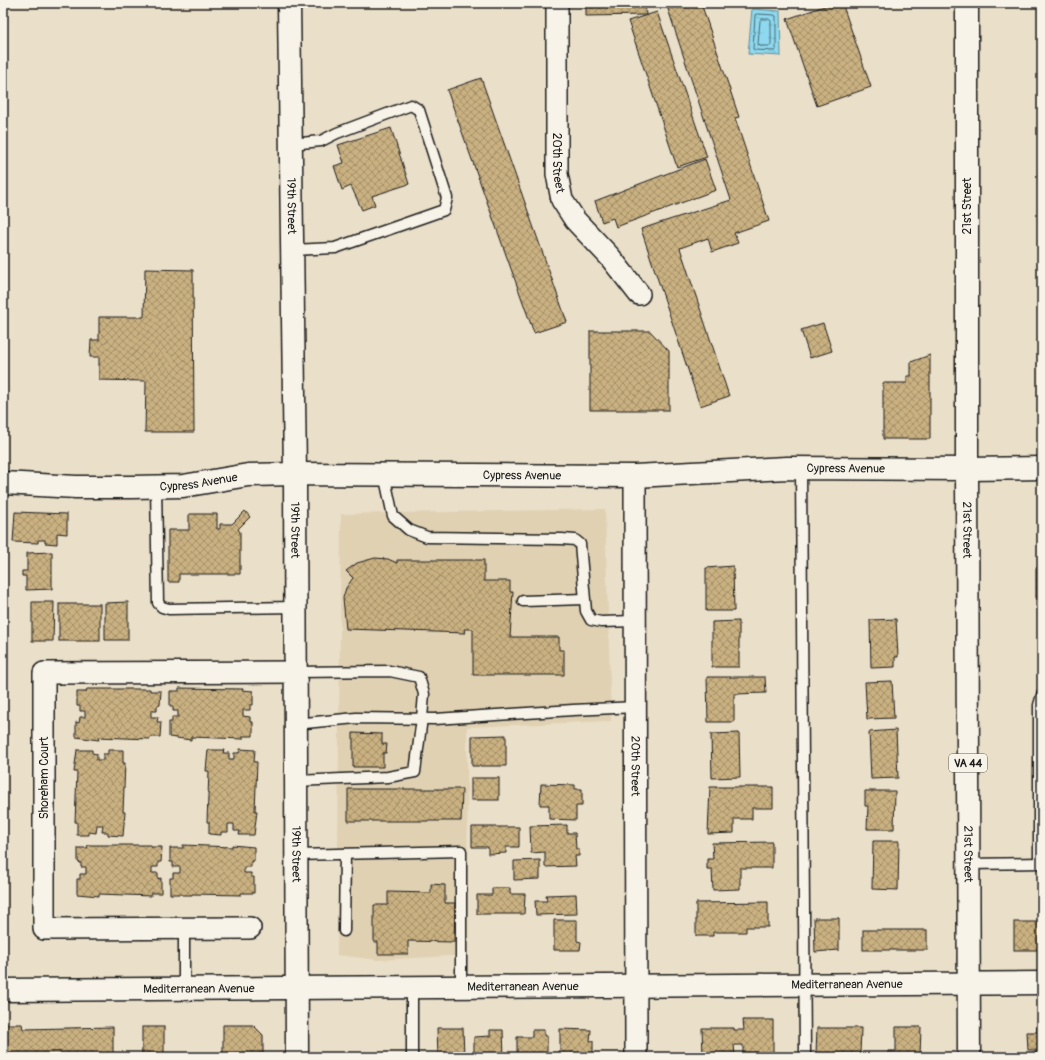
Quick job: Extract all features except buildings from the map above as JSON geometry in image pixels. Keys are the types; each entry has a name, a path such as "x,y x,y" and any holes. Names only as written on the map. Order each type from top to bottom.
{"main road":[{"name":"19th Street","path":"289,3 295,474 297,1057"},
{"name":"21st Street","path":"967,3 969,1057"},
{"name":"Cypress Avenue","path":"3,483 76,487 183,486 248,475 295,474 635,476 787,468 1042,468"},
{"name":"Mediterranean Avenue","path":"3,990 1042,983"}],"street":[{"name":"20th Street","path":"557,3 557,174 562,200 575,220 610,257 639,294"},
{"name":"20th Street","path":"635,476 636,1057"},
{"name":"Shoreham Court","path":"250,928 44,929 44,673 295,672"}],"lane":[{"path":"291,144 321,141 337,133 411,105 419,110 448,198 444,210 335,248 292,250"},
{"path":"801,469 805,1057"},
{"path":"384,474 393,516 409,530 427,537 575,540 580,544 584,599 586,611 591,620 601,622 635,621"},
{"path":"156,486 158,603 162,607 169,609 295,608"},
{"path":"523,600 584,599"},
{"path":"295,672 390,670 419,677 424,694 415,772 388,777 296,781"},
{"path":"969,864 1040,863 1039,705 1042,695"},
{"path":"295,724 356,718 443,718 636,707"},
{"path":"296,855 461,851 461,987"},
{"path":"344,931 345,854"},
{"path":"184,928 184,989"},
{"path":"412,987 412,1057"}],"shaded area":[{"path":"605,509 611,721 467,727 468,955 378,960 337,955 341,514"}],"water":[{"path":"752,9 780,11 781,56 748,54"}]}
